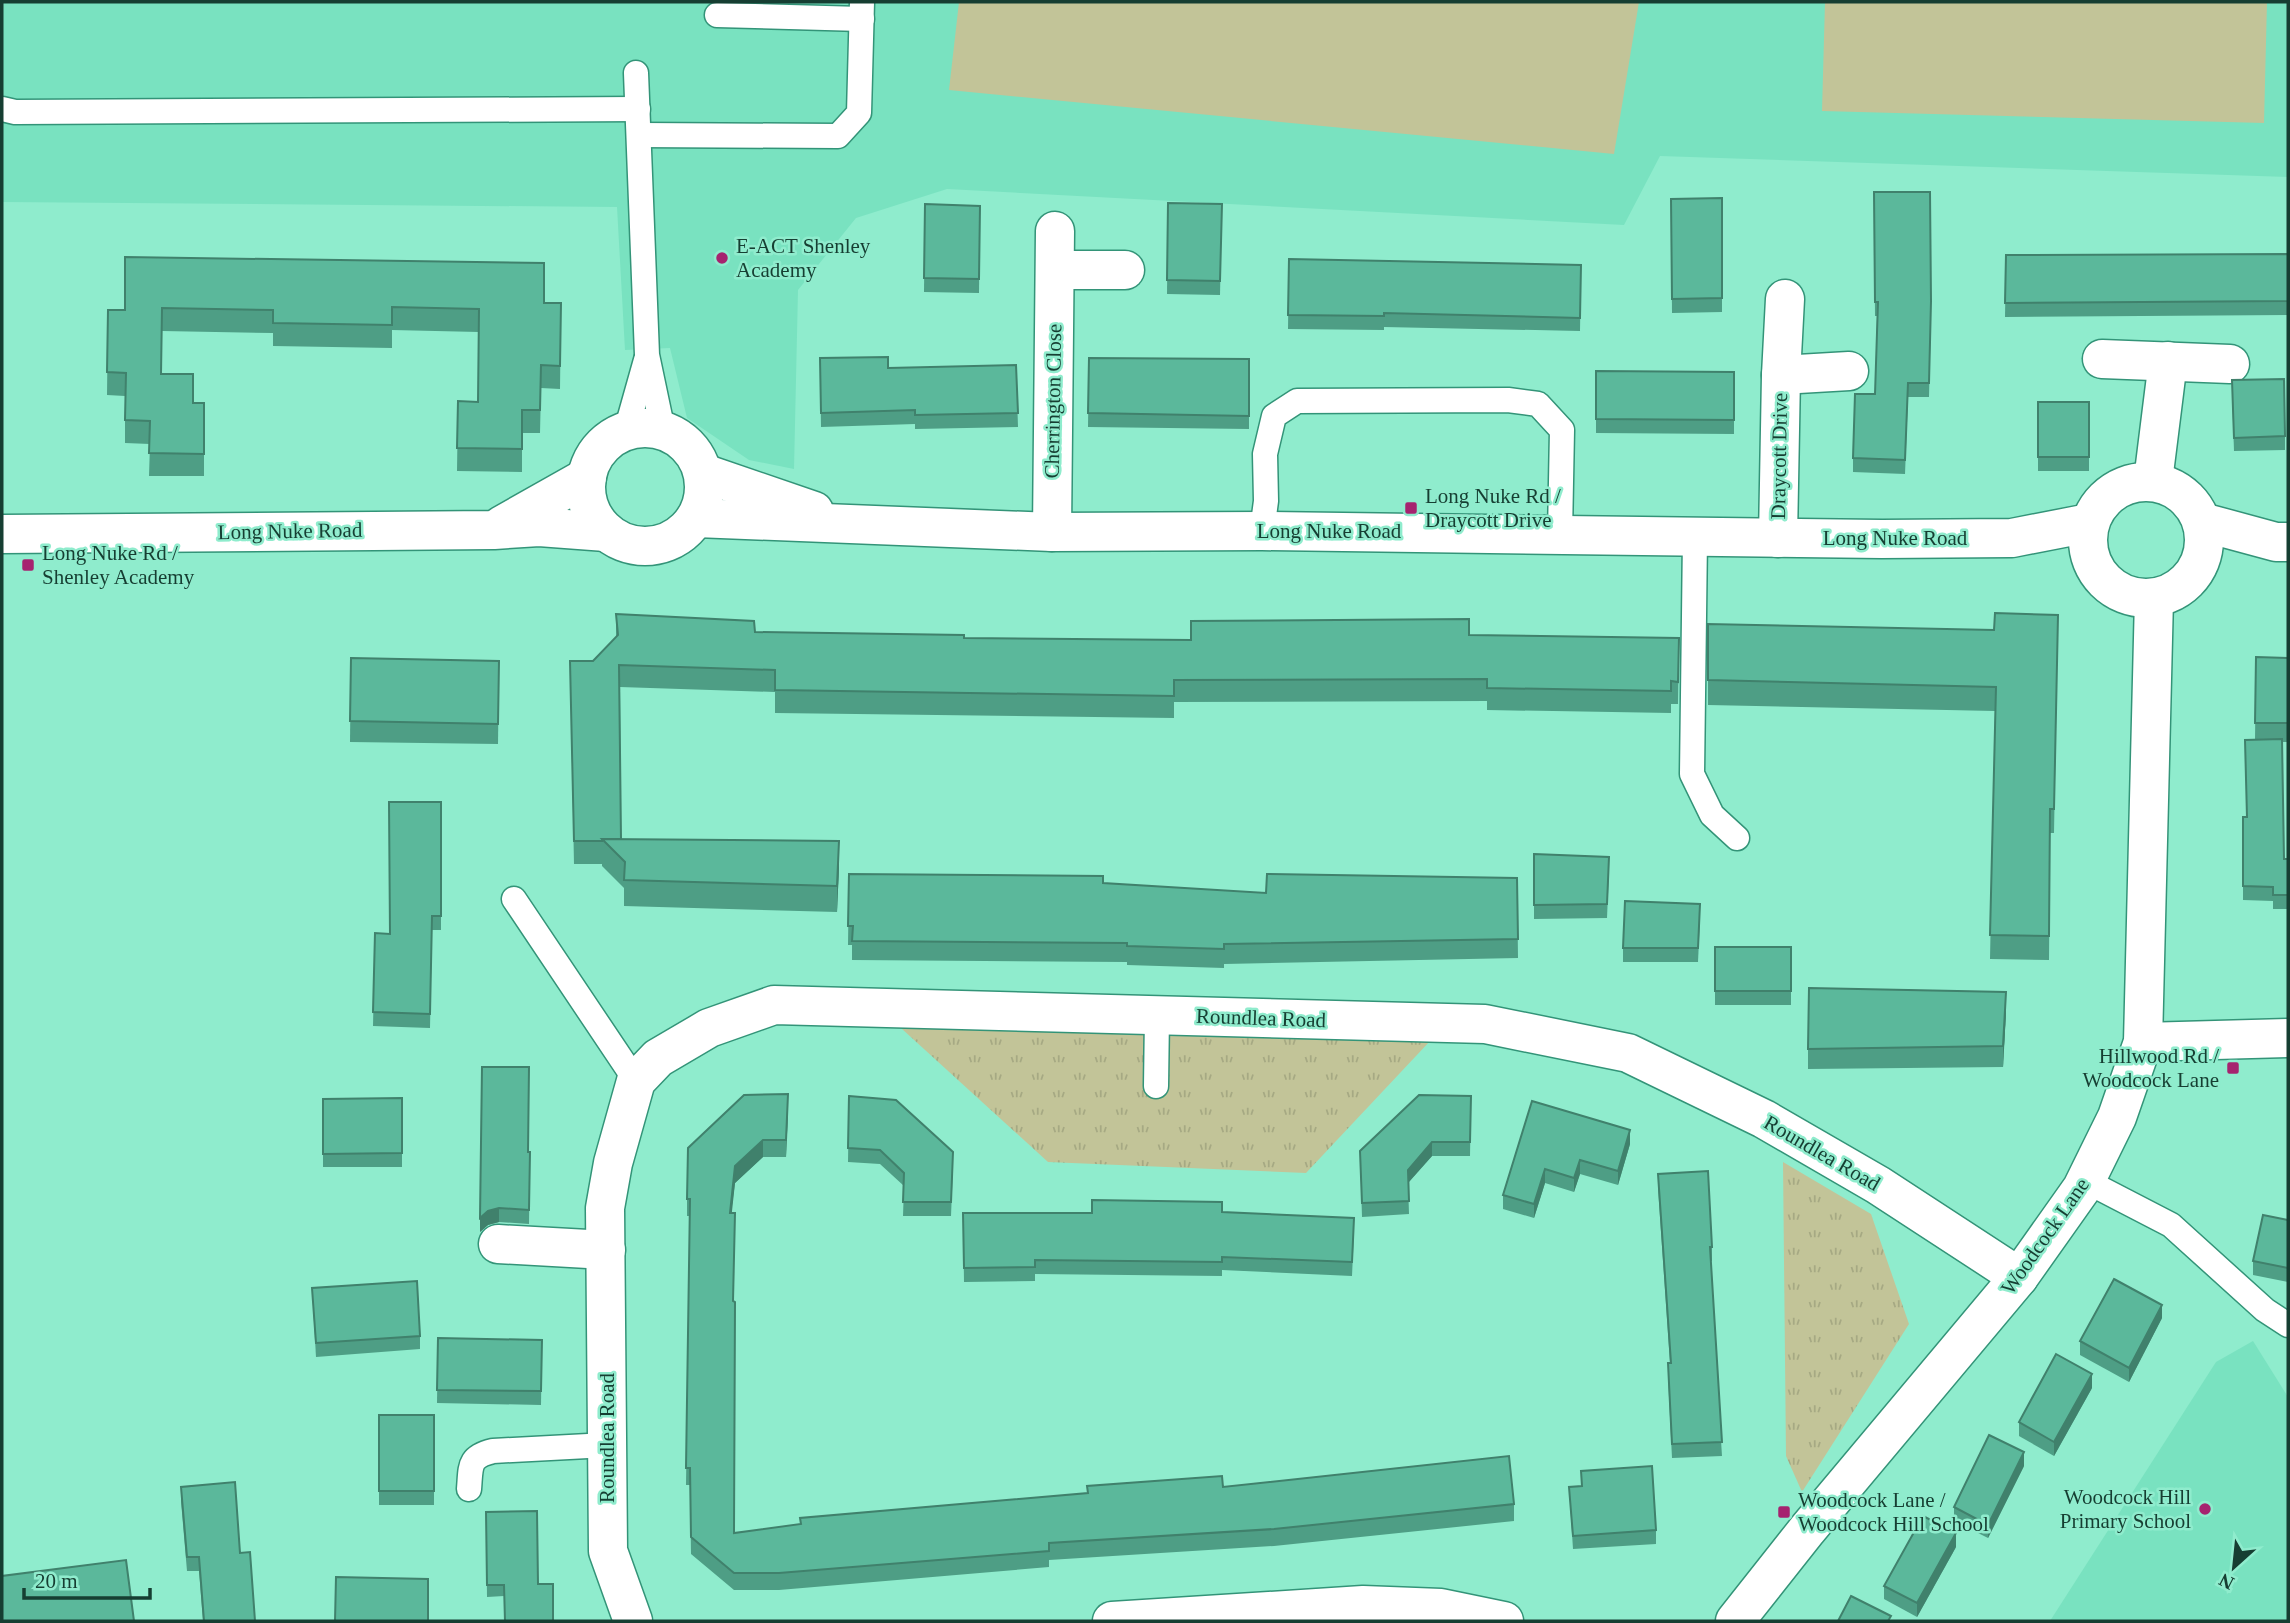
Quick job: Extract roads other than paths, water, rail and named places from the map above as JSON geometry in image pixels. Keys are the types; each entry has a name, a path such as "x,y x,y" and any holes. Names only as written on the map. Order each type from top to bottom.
{"street":[{"name":"Cherrington Close","path":"1052,532 1055,231"},
{"path":"1056,270 1125,270"},
{"name":"Draycott Drive","path":"1778,538 1785,299"},
{"path":"2102,359 2230,364"},
{"path":"2153,481 2168,361"},
{"name":"Draycott Drive","path":"1781,375 1849,371"},
{"path":"606,532 593,517 587,498 587,477 591,462 600,449 612,439 645,431 681,440 695,455 703,473 705,489 696,518"},
{"name":"Long Nuke Road","path":"703,473 855,526"},
{"name":"Long Nuke Road","path":"494,530 587,477"},
{"path":"2093,567 2087,538 2089,523 2095,509 2105,497 2118,488 2135,482 2153,481 2179,492 2193,505 2202,522 2203,553 2197,568 2186,582 2171,593 2154,598"},
{"name":"Long Nuke Road","path":"2,534 494,530 539,527 606,532 624,543 644,547 665,544 682,534 696,518 1052,532 1262,531 1778,538 2012,538 2089,523"},
{"path":"2202,522 2282,542"},
{"name":"Long Nuke Road","path":"2012,538 2093,567 2104,581 2119,592 2136,598 2154,598"},
{"path":"2197,568 2282,542"},
{"name":"Woodcock Lane","path":"1735,1621 1807,1530 2019,1277 2086,1181 2117,1117 2143,1042 2154,598"},
{"name":"Roundlea Road","path":"633,1621 608,1551 605,1208 613,1163 636,1081 658,1058 709,1028 774,1005 1485,1024 1628,1053 1764,1119 1878,1185 2019,1277"},
{"path":"2143,1042 2288,1038"},
{"path":"498,1244 606,1250"},
{"path":"1112,1621 1363,1605 1441,1608 1504,1621"}],"lane":[{"path":"639,135 838,136 859,113 862,10 717,15"},
{"path":"636,73 648,355 645,431"},
{"path":"2,109 43,112 638,109"},
{"path":"645,431 648,355"},
{"path":"1262,531 1266,501 1265,454 1274,416 1297,401 1508,400 1538,404 1562,430 1560,534"},
{"path":"1695,537 1692,774 1712,815 1737,838"},
{"path":"513,899 636,1081"},
{"path":"1156,1086 1157,1016"},
{"path":"2086,1181 2171,1225 2265,1310 2288,1325"},
{"path":"469,1489 471,1465 478,1454 607,1446"}],"place":[{"name":"E-ACT Shenley Academy","path":"722,258"},
{"name":"Long Nuke Rd / Draycott Drive","path":"1411,508"},
{"name":"Long Nuke Rd / Shenley Academy","path":"28,565"},
{"name":"Hillwood Rd / Woodcock Lane","path":"2233,1068"},
{"name":"Woodcock Hill Primary School","path":"2205,1509"},
{"name":"Woodcock Lane / Woodcock Hill School","path":"1784,1512"}]}
